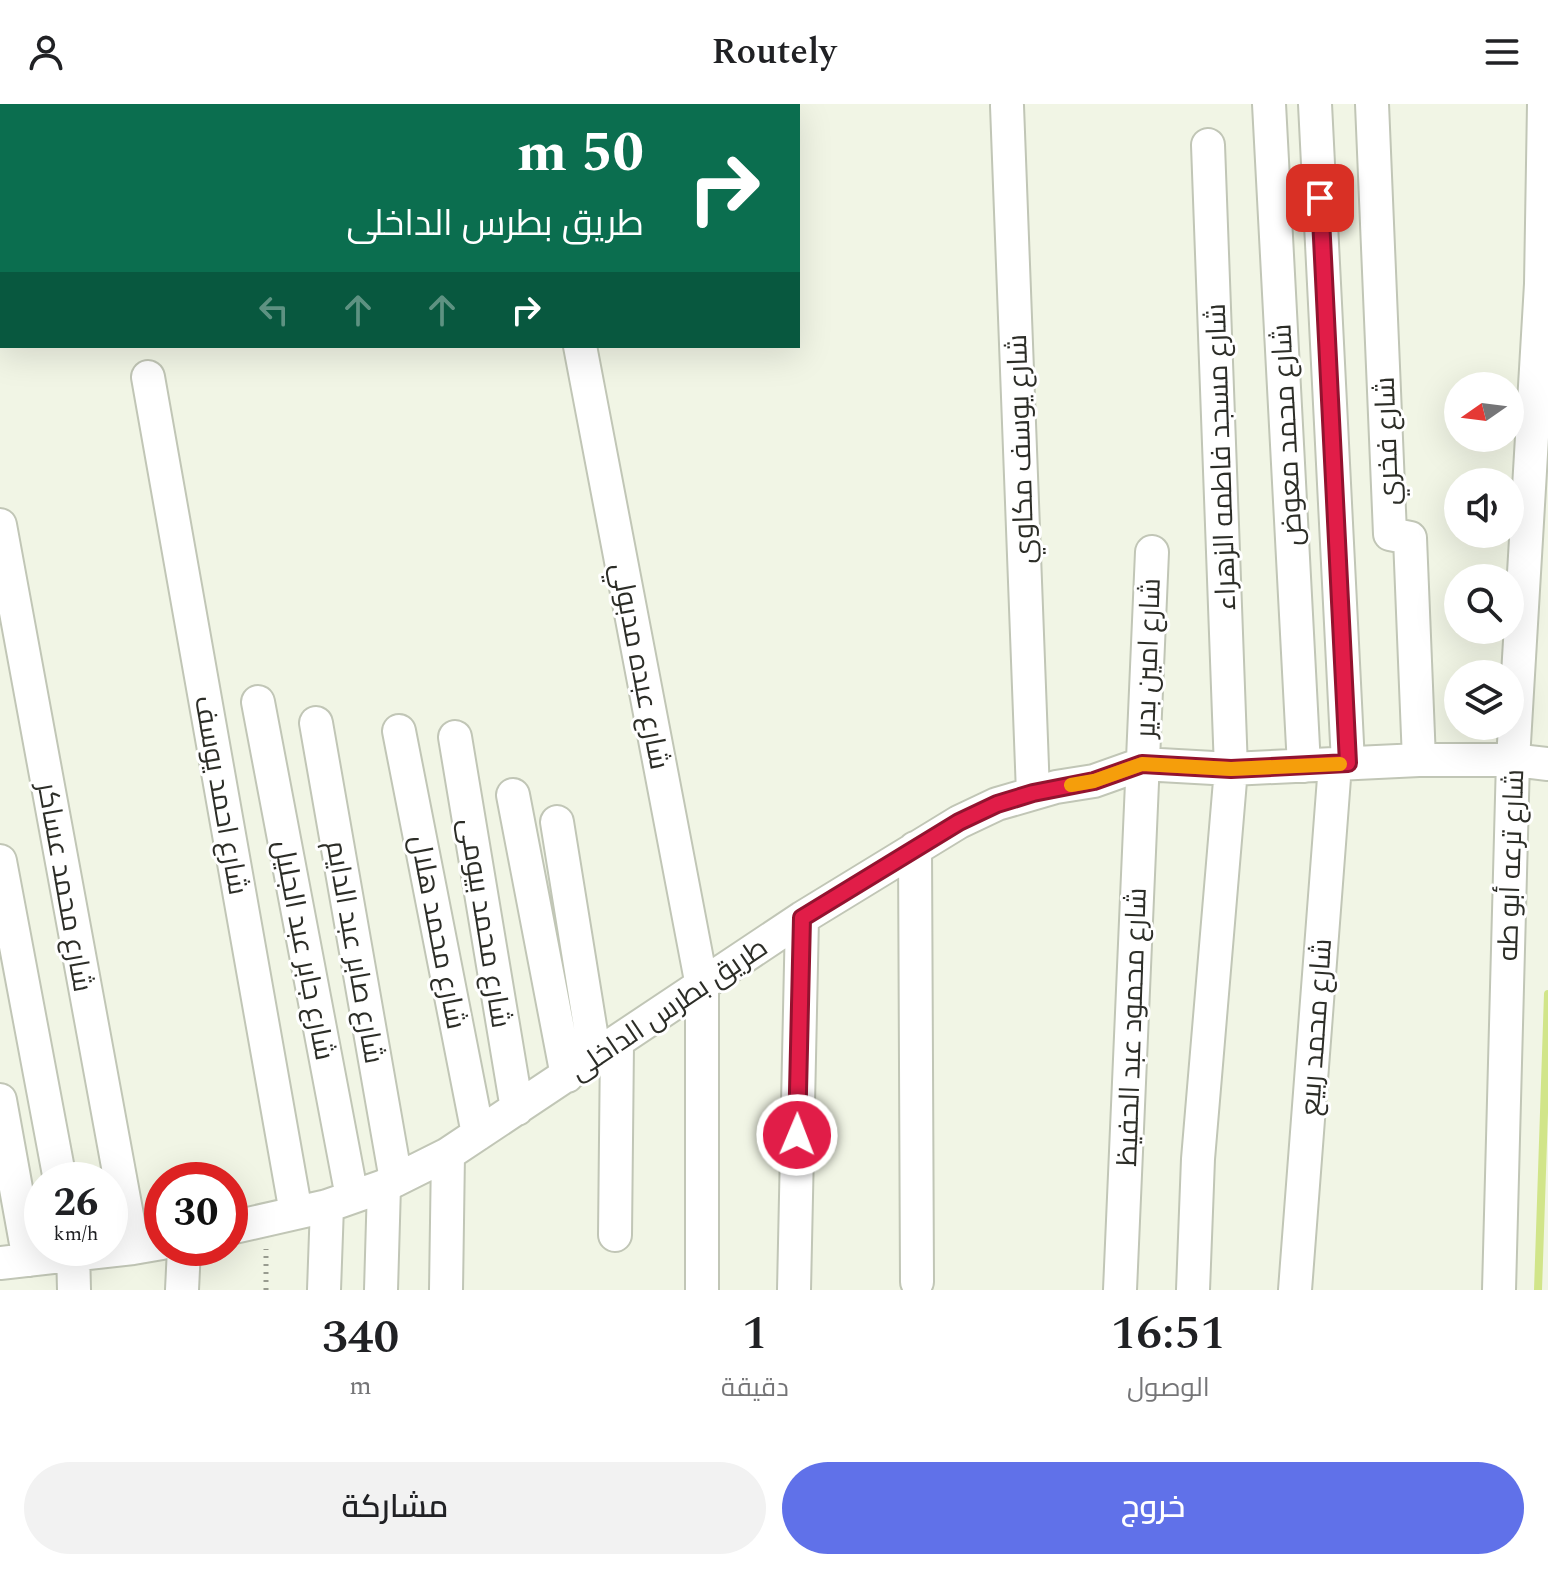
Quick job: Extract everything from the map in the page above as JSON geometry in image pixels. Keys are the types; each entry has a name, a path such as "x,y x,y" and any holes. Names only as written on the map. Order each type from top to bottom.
{"street":[{"name":"شارع محمد معوض","path":"1269,104 1329,765"},
{"path":"1315,104 1329,765"},
{"name":"شارع فخري","path":"1372,104 1390,534 1410,538 1419,760"},
{"name":"شارع ترعه أبو طه","path":"1499,1290 1531,762 1544,104"},
{"name":"شارع يوسف مكاوي","path":"1007,106 1033,793"},
{"name":"شارع مسجد فاطمه الزهراء","path":"1193,1290 1198,1159 1231,769 1208,145"},
{"name":"شارع عبده مدبولي","path":"580,348 702,986 702,1290"},
{"name":"شارع احمد يوسف","path":"148,377 281,1216"},
{"name":"شارع محمد عساكر","path":"0,525 144,1227"},
{"name":"شارع امين بدير","path":"1142,764 1152,552"},
{"name":"شارع جابر عبد الجليل","path":"258,702 340,1202 324,1290"},
{"name":"شارع صابر عبد الدايم","path":"316,723 390,1183 381,1290"},
{"name":"شارع محمد هلال","path":"399,731 478,1134"},
{"name":"شارع محمد بيومى","path":"455,737 517,1109"},
{"name":"طريق بطرس الداخلى","path":"248,1224 340,1202 390,1183 448,1154 802,918 959,822 997,804 1094,781 1142,764 1231,769 1419,760 1531,762"},
{"name":"شارع محمود عبد الحفيظ","path":"1120,1290 1142,764"},
{"name":"شارع محمد ربيع","path":"1295,1290 1329,765"},
{"path":"513,795 567,1076"},
{"path":"557,822 606,1051 615,1235"},
{"path":"915,848 917,1282"},
{"path":"0,861 57,1162"},
{"path":"794,1290 802,918"},
{"path":"0,1100 14,1262"},
{"path":"446,1290 448,1154"},
{"path":"74,1266 74,1290"},
{"path":"182,1290 183,1266"}],"path":[{"path":"266,1290 281,1216"}],"waterway":[{"path":"1538,1290 1548,994"}],"slow traffic":[{"path":"1071,785 1094,781 1142,764 1231,769 1340,764"}],"route":[{"path":"797,1135 802,918 959,822 997,804 1033,793 1094,781 1142,764 1231,769 1348,763 1320,198"}]}
